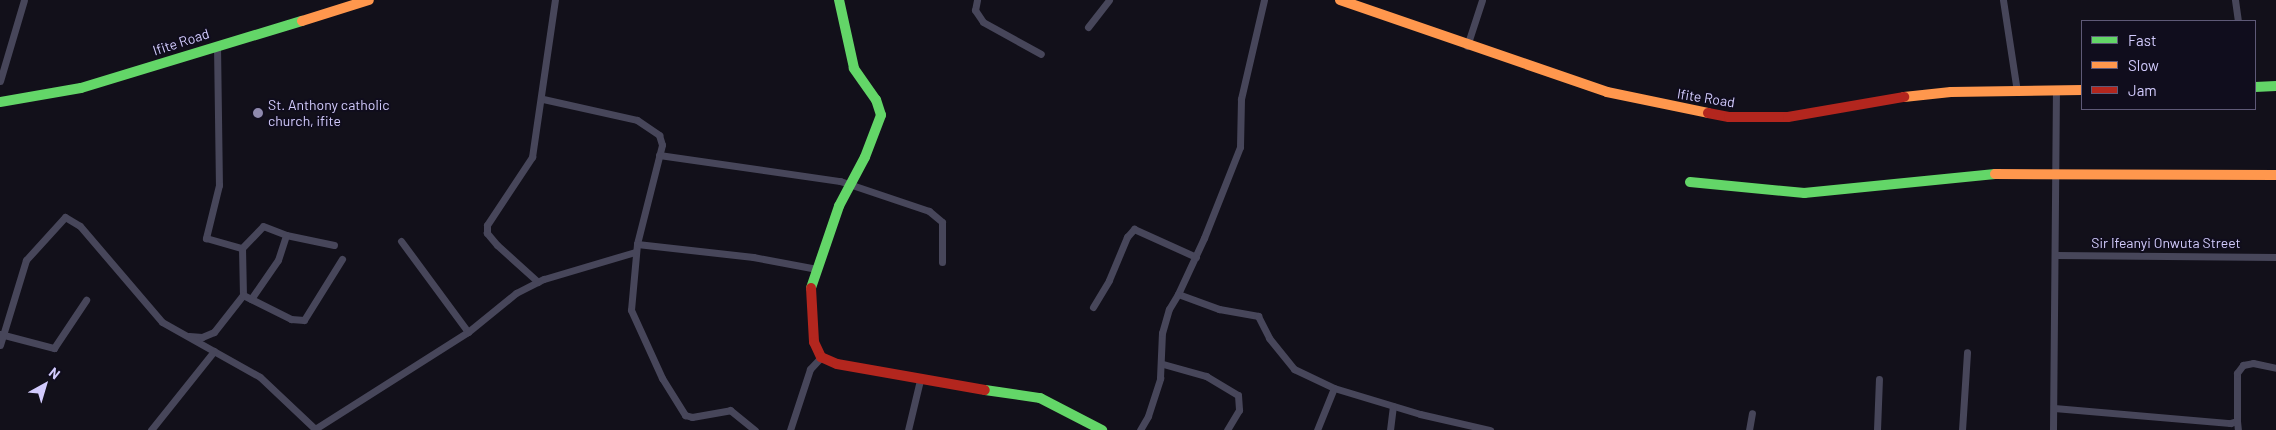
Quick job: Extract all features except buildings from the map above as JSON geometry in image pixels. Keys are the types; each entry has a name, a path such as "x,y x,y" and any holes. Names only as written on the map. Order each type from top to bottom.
{"street":[{"path":"0,81 2,61 24,0"},
{"name":"Ifite Road","path":"0,102 81,88 369,0"},
{"path":"538,282 497,245 487,233 487,225 528,167 543,99 555,0"},
{"path":"839,0 854,68 881,108 877,128 839,206 810,292 810,311 814,342 821,357 837,364 920,380 1040,398 1102,430"},
{"path":"977,0 975,10 983,22 1041,54"},
{"path":"1088,27 1108,0"},
{"path":"1140,430 1154,401 1163,364 1162,333 1169,309 1196,257 1240,147 1241,99 1264,0"},
{"name":"Ifite Road","path":"1342,0 1466,46 1608,92 1729,117 1788,117 1875,100 1951,92 2081,90"},
{"path":"1466,46 1482,0"},
{"path":"2003,0 2017,91"},
{"path":"2235,0 2238,20"},
{"path":"217,45 219,185 205,234 206,238 242,248"},
{"path":"2256,87 2276,86"},
{"path":"2053,430 2056,91"},
{"path":"543,99 644,123 662,141 637,244 630,310 650,356 685,415 692,417 723,409 730,410 755,430"},
{"path":"659,155 851,184 935,215 942,222 944,236 942,262"},
{"path":"1690,182 1804,193 2000,173 2276,174"},
{"path":"0,345 26,260 59,220 66,217 87,232 162,322 260,378 315,430 468,332 516,292 538,282 636,252"},
{"path":"184,336 202,337 214,332 243,295 242,248 263,226 286,236 334,245"},
{"path":"1093,306 1109,280 1127,237 1134,229 1196,257"},
{"path":"251,299 278,260 286,236"},
{"path":"402,241 468,332"},
{"path":"637,244 753,257 817,269"},
{"name":"Sir Ifeanyi Onwuta Street","path":"2056,255 2276,257"},
{"path":"243,295 291,320 304,320 342,259"},
{"path":"1178,294 1219,309 1258,316 1269,338 1294,369 1334,388 1393,406 1490,430"},
{"path":"2,335 54,348 86,300"},
{"path":"150,430 214,351"},
{"path":"1962,430 1967,352"},
{"path":"790,430 810,369 821,357"},
{"path":"2238,430 2237,373 2243,365 2252,363 2276,368"},
{"path":"1163,364 1206,376 1238,395 1239,410 1227,430"},
{"path":"1877,430 1879,379"},
{"path":"908,430 920,380"},
{"path":"1317,430 1334,388"},
{"path":"1390,430 1393,406"},
{"path":"2054,408 2230,423 2237,420"},
{"path":"1749,430 1752,413"}],"traffic: fast":[{"path":"811,288 839,206 865,157 881,115 876,100 854,68 839,0"},
{"path":"0,102 81,88 302,21"},
{"path":"2256,87 2276,86"},
{"path":"1690,182 1804,193 1995,174"},
{"path":"985,390 1040,398 1102,430"}],"traffic: slow":[{"path":"302,21 369,0"},
{"path":"1340,0 1607,92 1708,113"},
{"path":"1904,97 1951,92 2081,90"},
{"path":"1995,174 2276,175"}],"traffic: jam":[{"path":"1708,113 1729,117 1788,117 1904,97"},
{"path":"811,288 814,342 821,357 837,364 985,390"}],"place":[{"name":"St. Anthony catholic church, ifite","path":"258,113"}]}
